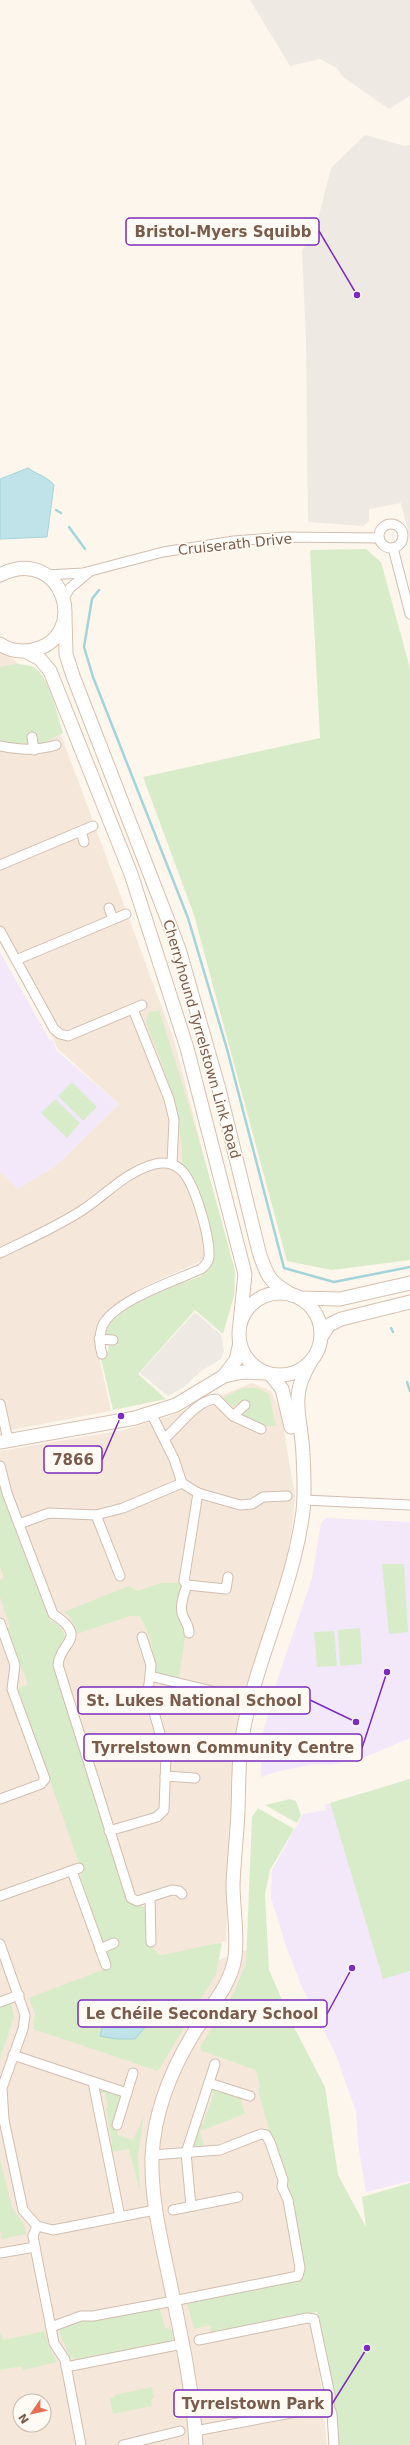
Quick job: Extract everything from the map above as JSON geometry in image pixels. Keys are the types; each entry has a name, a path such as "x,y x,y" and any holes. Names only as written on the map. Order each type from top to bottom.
{"street":[{"path":"392,523 399,526 404,537 400,544 393,548 383,545 379,538 380,531 384,525 392,523"},
{"name":"Cruiserath Drive","path":"47,575 83,573 162,552 234,541 293,537 379,538"},
{"path":"393,548 410,614"},
{"path":"0,575 11,569 23,567 36,569 47,575 58,585 64,598"},
{"name":"Cruiserath Drive","path":"64,598 70,588 84,575 93,570"},
{"name":"Cherryhound Tyrrelstown Link Road","path":"64,598 66,654 72,676 179,949 219,1089 268,1278 276,1286 296,1297"},
{"path":"0,652 39,649 51,641 60,630 65,617"},
{"name":"Cherryhound Tyrrelstown Link Road","path":"0,644 40,659 50,671 128,867 170,992 204,1105 238,1239 245,1274 240,1323"},
{"path":"32,737 34,750"},
{"path":"0,746 34,750 56,745"},
{"path":"0,865 93,826"},
{"path":"81,831 84,842"},
{"path":"109,908 113,919"},
{"path":"16,960 126,914"},
{"path":"0,931 54,1029 60,1034 68,1036 138,1007 169,1099 174,1120 172,1164"},
{"path":"0,1253 80,1212 109,1188 137,1171 156,1164 172,1164 181,1169 192,1184 209,1243 209,1258 201,1269 138,1297 114,1312 102,1326 99,1339 102,1354"},
{"path":"224,1376 236,1360 240,1342 240,1323 246,1311 255,1302 266,1295 279,1293 296,1297 340,1299 410,1282"},
{"path":"296,1297 316,1315 321,1337"},
{"path":"196,2445 182,2344 155,2210 152,2155 159,2114 174,2071 195,2031 227,1983 235,1955 233,1884 241,1743 249,1700 261,1658 286,1590 304,1500 303,1453 296,1411 302,1376 318,1351 321,1337 329,1325 341,1319 410,1302"},
{"path":"99,1339 114,1340"},
{"path":"240,1342 248,1360 268,1374 282,1389 303,1475"},
{"path":"0,1404 4,1441 114,1422 151,1413 176,1405 224,1376 243,1372 286,1375 299,1371 310,1363"},
{"path":"164,1439 198,1408 210,1400 216,1400 233,1416 262,1429"},
{"path":"233,1416 245,1405"},
{"path":"151,1413 174,1459 182,1483 198,1493 240,1505 252,1504 263,1497 287,1496"},
{"path":"0,1466 7,1493 53,1614 65,1623 70,1632 69,1645 59,1658 58,1665 131,1898 137,1901 172,1890 182,1894"},
{"path":"19,1524 49,1513 96,1515 123,1508 182,1483"},
{"path":"189,1633 188,1623 183,1617 182,1610 187,1585 184,1581 198,1493"},
{"path":"304,1500 410,1505"},
{"path":"96,1515 120,1576"},
{"path":"187,1585 226,1589 228,1577"},
{"path":"0,1623 15,1666 12,1689 45,1779 40,1784 0,1799"},
{"path":"109,1831 161,1814 164,1810 164,1748 148,1690 151,1665 142,1637"},
{"path":"150,1676 249,1700"},
{"path":"165,1776 195,1778"},
{"path":"0,1896 75,1869 106,1965"},
{"path":"150,1898 151,1942"},
{"path":"100,1949 114,1943"},
{"path":"0,1944 25,2015 24,2024 13,2055 4,2065 2,2088 2,2103 10,2150 23,2210 37,2226 59,2229 155,2210"},
{"path":"0,2002 19,1995"},
{"path":"13,2055 127,2093"},
{"path":"191,2206 186,2153 216,2064"},
{"path":"117,2125 133,2073"},
{"path":"93,2082 120,2217"},
{"path":"209,2083 250,2096"},
{"path":"51,2327 81,2316 93,2316 298,2276 300,2272 288,2200 282,2187 283,2180 269,2138 261,2134 220,2150 152,2155"},
{"path":"0,2152 10,2150"},
{"path":"173,2210 238,2197"},
{"path":"37,2226 33,2236 54,2343 65,2360 81,2445"},
{"path":"0,2253 35,2247"},
{"path":"199,2340 307,2318 314,2319 330,2395 329,2406 332,2414 334,2445"},
{"path":"66,2367 182,2344"},
{"path":"195,2431 329,2406"},
{"path":"122,2445 158,2441 180,2431"}],"shaded area":[{"path":"250,0 410,0 410,96 389,109 343,77 337,68 320,59 290,66"},
{"path":"365,135 405,146 410,145 410,538 401,503 369,509 369,521 363,526 308,522 306,340 302,250 314,235 331,168"},
{"path":"0,649 35,677 63,740 174,1040 227,1246 204,1260 143,1287 119,1302 100,1321 97,1331 97,1347 111,1411 0,1432 0,1172 18,1189 58,1164 119,1104 58,1049 0,930"},
{"path":"0,952 49,1039 54,1042 56,1050 119,1104 58,1164 18,1189 0,1172"},
{"path":"195,1312 221,1335 224,1351 221,1359 201,1371 184,1387 168,1396 140,1373"},
{"path":"252,1383 271,1391 281,1414 295,1496 292,1529 279,1600 238,1724 231,1807 226,1941 140,1967 0,1500 0,1451 124,1430 170,1416"},
{"path":"326,1518 410,1522 410,1738 368,1756 331,1765 314,1764 276,1772 261,1777 262,1736 278,1678 312,1578 321,1523"},
{"path":"0,1561 139,1987 250,1949 311,2289 327,2445 0,2445"},
{"path":"410,1779 410,2181 366,2192 358,2144 356,2112 336,2055 302,1987 287,1949 271,1898 272,1870 303,1814 326,1810 324,1805"}],"green space":[{"path":"366,549 381,562 410,668 410,1260 332,1270 287,1261 194,915 143,777 320,738 310,550"},
{"path":"17,664 33,667 39,671 44,678 56,707 63,733 38,745 33,734 29,743 14,745 0,744 0,667"},
{"path":"159,1010 199,1140 235,1271 234,1296 223,1334 195,1310 138,1374 166,1399 113,1410 101,1359 107,1355 109,1345 117,1345 117,1338 109,1337 106,1334 110,1324 119,1315 146,1299 162,1291 201,1276 210,1268 213,1252 193,1176 182,1165 176,1110 166,1074 146,1022 148,1013"},
{"path":"72,1082 97,1107 83,1121 58,1096"},
{"path":"55,1099 80,1123 67,1138 41,1113"},
{"path":"243,1388 258,1388 269,1394 276,1426 267,1426 244,1417 244,1412 249,1407 243,1400 233,1407 223,1398"},
{"path":"0,1481 9,1511 49,1619 64,1633 64,1644 57,1654 54,1668 125,1897 132,1903 146,1908 148,1944 160,1955 222,1943 216,1974 158,2071 33,2029 35,2013 29,1998 110,1967 79,1880 82,1872 18,1689 28,1684 6,1629 10,1627 0,1597 0,1580 4,1578 0,1566"},
{"path":"382,1564 404,1564 408,1632 389,1634"},
{"path":"161,1583 183,1583 185,1637 179,1678 155,1674 153,1651 149,1636 139,1616 130,1616 77,1634 70,1617 64,1612 129,1586 138,1591"},
{"path":"360,1628 362,1664 340,1666 338,1630"},
{"path":"334,1631 337,1666 317,1667 314,1632"},
{"path":"410,1779 410,1971 383,1979 330,1803"},
{"path":"290,1799 296,1801 301,1815 297,1823 265,1805"},
{"path":"258,1808 294,1829 270,1870 265,1894 269,1970 293,2025 325,2087 338,2175 366,2227 362,2197 410,2183 410,2445 337,2445 334,2407 317,2312 214,2333 211,2332 210,2325 194,2329 187,2304 300,2280 286,2185 261,2132 269,2129 258,2090 260,2087 256,2070 202,2051 200,2047 233,1994 246,1964 252,1817"},
{"path":"11,2003 14,2017 0,2059 0,2007"},
{"path":"103,2089 122,2097 115,2126 118,2135 133,2140 144,2116 138,2155 140,2192 129,2149 109,2152 108,2146 112,2145 106,2108 108,2108 105,2093 98,2094"},
{"path":"213,2089 240,2098 245,2114 200,2131 204,2146 193,2146 199,2124 203,2124 214,2093 209,2091"},
{"path":"0,2159 12,2208 24,2224 26,2234 2,2239 0,2229"},
{"path":"154,2308 160,2309 165,2328 170,2327 170,2330 174,2330 174,2341 76,2362 75,2358 70,2358 58,2329 79,2323 80,2319 87,2321"},
{"path":"45,2331 48,2344 57,2362 23,2370 22,2366 0,2370 0,2333 3,2340"},
{"path":"152,2387 154,2398 151,2399 152,2406 113,2414 110,2398 115,2397 115,2395"}],"water":[{"path":"28,468 49,480 54,485 47,537 0,539 0,479"},
{"path":"142,2015 146,2026 135,2039 116,2039 100,2036 104,2021 122,2016"}],"waterway":[{"path":"56,510 61,513"},
{"path":"69,527 85,549"},
{"path":"99,590 92,599 84,647 93,677 188,918 227,1049 284,1268 334,1282 410,1267"},
{"path":"391,1328 393,1332"},
{"path":"407,1382 410,1391"}],"place":[{"name":"Bristol-Myers Squibb","path":"357,295"},
{"name":"7866","path":"121,1416"},
{"name":"Tyrrelstown Community Centre","path":"387,1672"},
{"name":"St. Lukes National School","path":"356,1722"},
{"name":"Le Chéile Secondary School","path":"352,1968"},
{"name":"Tyrrelstown Park","path":"367,2348"}]}
